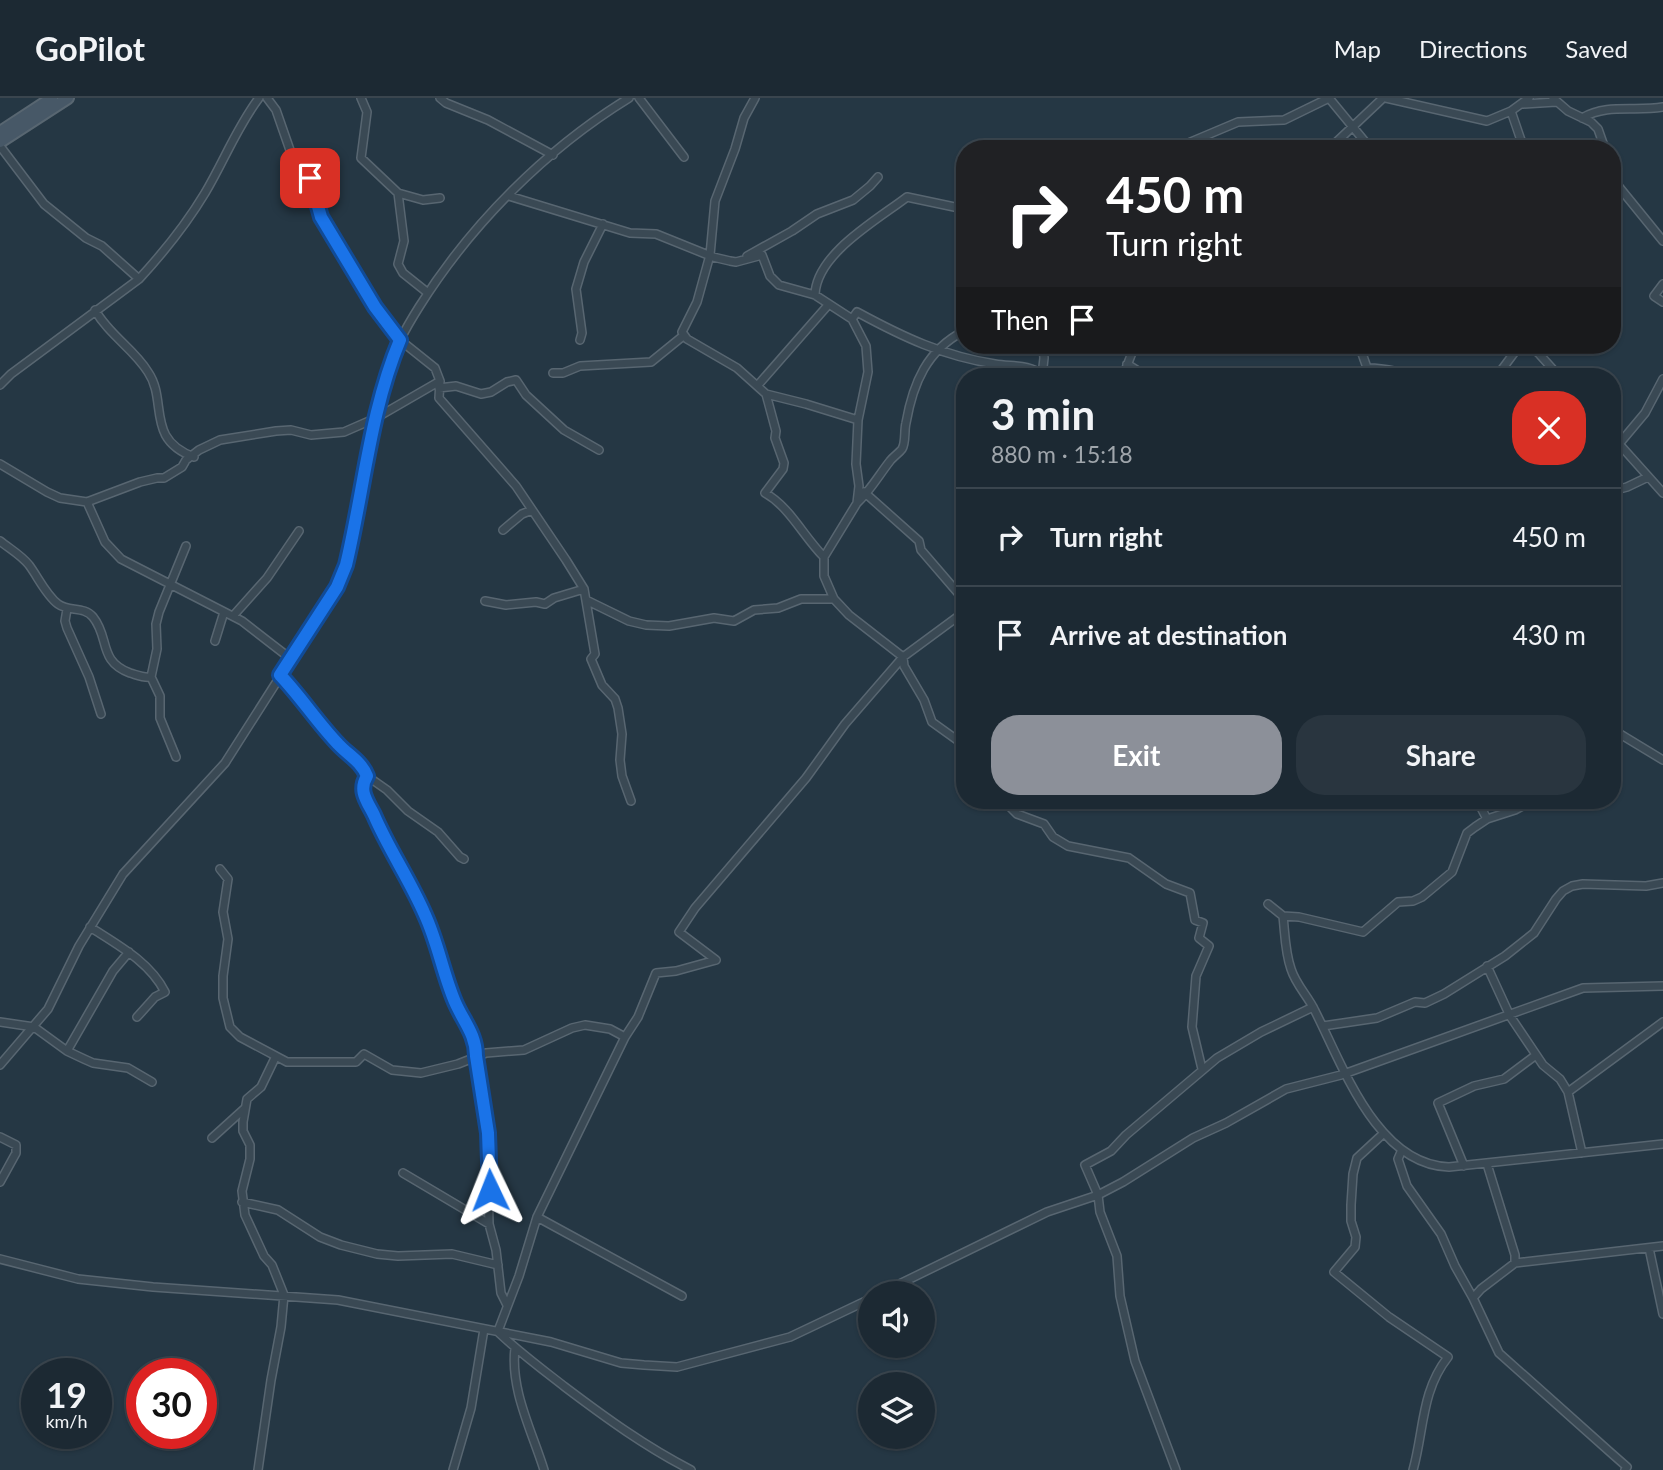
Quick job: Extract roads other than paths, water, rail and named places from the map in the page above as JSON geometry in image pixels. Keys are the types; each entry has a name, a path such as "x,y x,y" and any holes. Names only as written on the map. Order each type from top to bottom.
{"street":[{"path":"0,132 52,98"},
{"path":"68,98 0,144 44,204 86,238 102,246 139,279"},
{"path":"267,98 276,110 290,153 310,178 321,217 375,307 400,340 435,368 440,385 439,398 509,477 584,589 594,653 591,659 602,685 615,699 618,708 622,734 622,776 631,801"},
{"path":"361,98 367,112 361,158 398,192 422,200 440,198"},
{"path":"440,98 553,155"},
{"path":"0,1065 48,1009 90,927 123,874 225,763 337,587 346,565 389,366 400,340 428,293 473,233 509,196 573,136 629,98"},
{"path":"639,98 684,157"},
{"path":"683,336 682,332 697,302 710,256 715,201 744,118 755,98"},
{"path":"1195,140 1238,122 1284,120 1329,98 1364,140"},
{"path":"1338,140 1384,98 1487,121 1526,101 1555,100 1591,121 1598,129 1602,140"},
{"path":"1634,98 1637,107"},
{"path":"0,385 139,279 206,192 256,99"},
{"path":"1582,118 1592,112 1606,109 1637,107 1648,110 1663,107"},
{"path":"1511,111 1521,140"},
{"path":"744,259 814,216 853,200 878,177"},
{"path":"1621,189 1663,241"},
{"path":"398,192 404,241 398,264 403,273 428,293"},
{"path":"509,196 630,233 656,234 710,256 736,262 762,255 770,276 779,285 815,295 852,319 866,346 868,359 868,372 859,404 857,503"},
{"path":"815,295 815,285 825,264 853,237 907,197 956,207"},
{"path":"580,340 582,333 576,289 584,262 603,224"},
{"path":"1663,284 1654,296 1663,302"},
{"path":"758,385 829,304"},
{"path":"95,310 102,323 146,368 153,379 159,420 169,439 179,451 194,457"},
{"path":"852,319 857,312 938,351 990,363 1033,368"},
{"path":"956,335 938,351 919,375 911,393 903,448 857,503 824,556 824,576 834,599 849,615 903,657 904,666 924,699 932,722 956,739"},
{"path":"553,373 563,373 580,366 651,362 683,336"},
{"path":"683,336 719,356 766,394 776,430 775,438 784,463 783,469 765,493 786,509 793,521 824,556"},
{"path":"1125,368 1131,354"},
{"path":"1539,354 1552,368"},
{"path":"1126,364 1133,368"},
{"path":"0,375 11,374"},
{"path":"1621,442 1646,413 1663,379"},
{"path":"0,464 60,498 87,502 140,482 164,478 194,457 199,450 220,440 276,430 328,435 344,432 440,385 456,386 481,394 516,380 526,395 564,430 599,450"},
{"path":"766,394 858,420"},
{"path":"1621,446 1662,491"},
{"path":"1621,489 1648,477"},
{"path":"859,486 919,541 921,550 956,591"},
{"path":"87,502 105,542 115,554 169,585 233,616 261,634 291,659"},
{"path":"503,530 522,514 532,510"},
{"path":"233,616 267,578 299,531"},
{"path":"0,541 20,555 58,604 92,615 115,666 144,678 151,677"},
{"path":"176,757 160,718 160,696 151,677 157,649 156,624 186,545"},
{"path":"485,601 513,605 536,602 545,604 554,598 584,589"},
{"path":"586,600 629,621 669,626 714,618 734,621 754,610 778,608 801,599 834,599"},
{"path":"67,609 67,628 89,677 101,715"},
{"path":"215,641 224,612"},
{"path":"498,1331 537,1217 625,1037 638,1017 656,973 676,971 716,960 680,932 695,908 806,778 845,724 903,657 956,617"},
{"path":"280,675 307,704 338,745 363,766 367,776 438,832 464,859"},
{"path":"1621,735 1663,760"},
{"path":"367,776 363,783 365,801 426,916 455,1002 476,1043 488,1133 489,1224 501,1293 507,1305"},
{"path":"1012,809 1017,814 1044,824 1053,837 1068,846 1129,858 1166,884 1190,893 1195,920 1203,923 1199,938 1209,946 1196,976 1192,1027 1202,1069"},
{"path":"1481,809 1487,819"},
{"path":"1268,904 1283,916 1299,917 1363,932 1398,902 1422,897 1452,872 1467,833 1487,819 1517,809"},
{"path":"220,869 228,879 223,912 228,939 223,998 230,1027 240,1037 275,1058 287,1062 340,1063 356,1062 364,1054 392,1070 421,1073 458,1064 485,1053 524,1050 572,1028 585,1025 610,1029 625,1037"},
{"path":"1323,1027 1377,1018 1415,1002 1425,1003 1444,994 1505,956 1534,933 1556,899 1572,886 1646,886 1663,883"},
{"path":"1283,916 1290,966 1295,981 1313,1007 1344,1074 1371,1117 1401,1152 1434,1167 1487,1164 1663,1144"},
{"path":"90,927 129,952 156,974 165,992 155,998 137,1017"},
{"path":"67,1051 113,971 129,952"},
{"path":"1487,966 1510,1016 1543,1065 1560,1079 1568,1092 1582,1153"},
{"path":"906,1281 1047,1212 1098,1195 1193,1138 1226,1123 1286,1089 1344,1074 1583,988 1663,986"},
{"path":"1176,1470 1135,1361 1120,1296 1117,1256 1100,1212 1098,1195 1084,1165 1111,1152 1126,1135 1202,1069 1261,1032 1313,1007"},
{"path":"0,1022 34,1027 67,1051 93,1063 128,1068 152,1082"},
{"path":"1568,1092 1663,1022"},
{"path":"1464,1166 1438,1103 1474,1086 1504,1079 1536,1055"},
{"path":"258,1470 284,1295 272,1265 264,1256 252,1231 242,1202 250,1159 250,1144 243,1131 247,1099 261,1087 275,1058"},
{"path":"212,1138 244,1109"},
{"path":"1384,1133 1357,1158 1351,1205 1351,1221 1356,1237 1354,1247 1334,1272 1389,1317 1448,1357 1431,1385 1423,1416 1422,1438 1413,1470"},
{"path":"0,1137 16,1145 16,1153 0,1182"},
{"path":"1401,1152 1398,1159 1407,1186 1441,1234 1499,1353 1627,1467 1625,1470"},
{"path":"1487,1164 1515,1255 1515,1264"},
{"path":"403,1173 489,1224"},
{"path":"242,1202 278,1210 320,1237 377,1254 452,1254 498,1265"},
{"path":"537,1217 682,1296"},
{"path":"1474,1298 1515,1264 1663,1246"},
{"path":"1649,1248 1663,1314"},
{"path":"0,1259 78,1279 338,1300 551,1342 621,1363 677,1367 790,1337 858,1305"},
{"path":"453,1470 471,1408 484,1329"},
{"path":"498,1331 515,1348 642,1443 691,1470"},
{"path":"515,1348 514,1361 520,1405 541,1468"}]}
